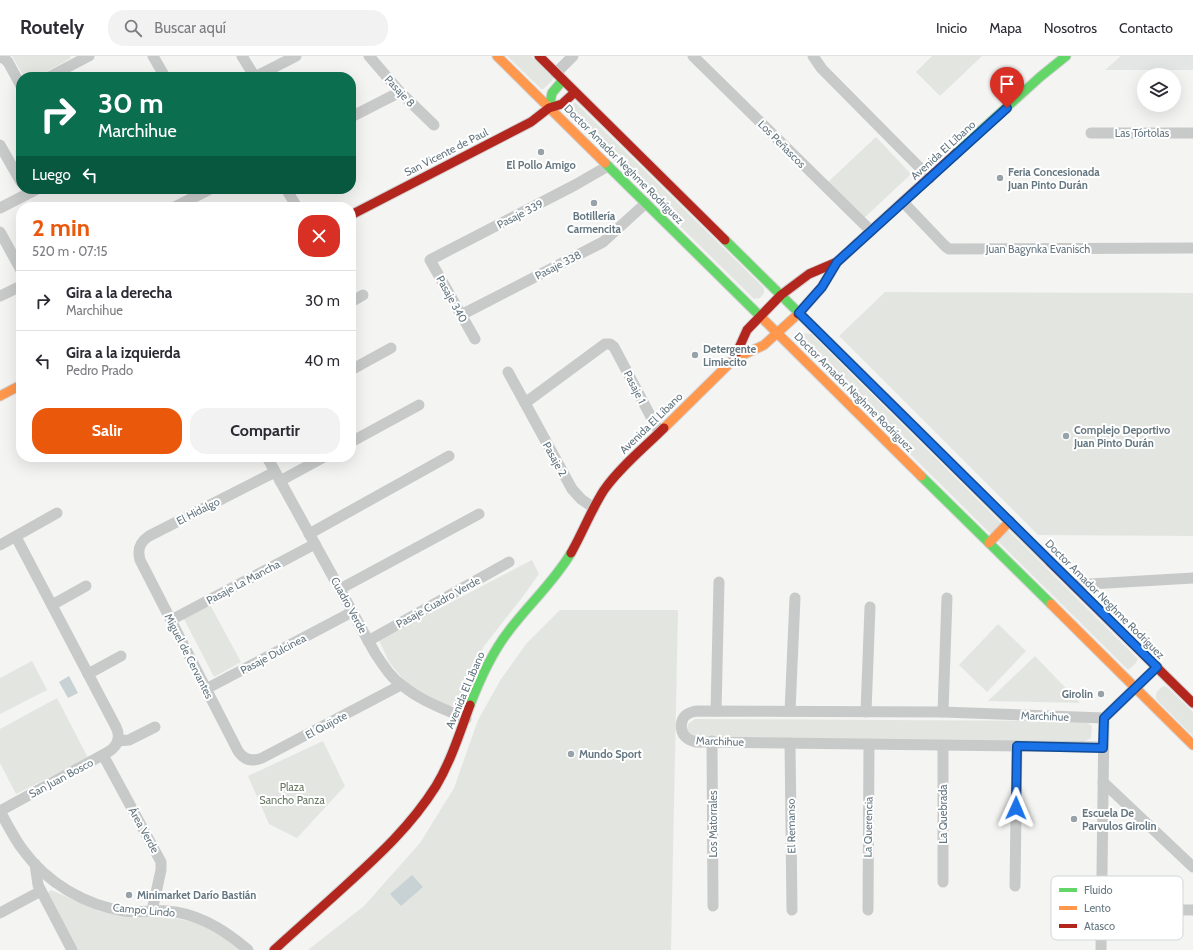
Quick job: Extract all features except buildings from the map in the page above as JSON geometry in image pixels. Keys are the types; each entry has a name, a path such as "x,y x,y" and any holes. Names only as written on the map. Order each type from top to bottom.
{"main road":[{"name":"Doctor Amador Neghme Rodríguez","path":"498,56 1193,745"},
{"name":"Doctor Amador Neghme Rodríguez","path":"539,56 1193,703"},
{"name":"Avenida El Líbano","path":"274,950 380,854 402,831 426,802 441,776 492,656 510,630 566,560 599,498 615,476 734,359 764,345 778,333 799,313 822,287 837,262 1035,82 1066,56"},
{"path":"549,108 552,93 560,77"},
{"name":"San Vicente de Paul","path":"356,212 531,122 549,108 562,104 575,92"},
{"name":"Avenida El Líbano","path":"734,359 747,330 781,295 809,274 837,262"},
{"path":"0,396 16,388"},
{"path":"989,543 1010,522"}],"street":[{"path":"59,72 89,56"},
{"path":"153,56 162,72"},
{"path":"242,56 252,72"},
{"path":"265,72 296,56"},
{"name":"Pasaje 8","path":"369,56 400,92 434,124"},
{"path":"560,77 573,56"},
{"name":"Los Peñascos","path":"693,56 871,231"},
{"path":"813,56 822,69 930,178"},
{"path":"0,57 6,59 16,77"},
{"path":"356,114 400,92"},
{"name":"Las Tórtolas","path":"1091,133 1193,133"},
{"path":"0,145 16,173"},
{"name":"Pasaje 339","path":"430,260 575,185 608,166"},
{"path":"0,208 25,194"},
{"path":"185,202 200,194"},
{"name":"Juan Bagynka Evanisch","path":"903,202 949,249 1193,248"},
{"name":"Pasaje 338","path":"461,315 603,242 646,203"},
{"path":"0,232 16,261"},
{"name":"Pasaje 340","path":"430,260 474,339"},
{"path":"0,296 16,288"},
{"path":"356,299 363,295"},
{"name":"Pasaje 1","path":"525,403 605,344 610,344 614,347 659,432"},
{"path":"356,367 391,348"},
{"name":"Pasaje 2","path":"508,372 572,488 581,500 594,508"},
{"path":"356,439 419,405"},
{"path":"309,534 449,456"},
{"name":"Cuadro Verde","path":"270,462 368,641 383,665 401,686 422,699 466,719"},
{"path":"278,476 312,462"},
{"name":"El Hidalgo","path":"140,547 149,536 260,479 278,476"},
{"path":"0,545 57,513"},
{"path":"340,589 479,514"},
{"path":"16,536 116,727 119,736 118,741"},
{"name":"Pasaje La Mancha","path":"171,620 315,544"},
{"name":"Miguel de Cervantes","path":"140,547 140,560 206,689 238,751 249,760"},
{"name":"Pasaje Cuadro Verde","path":"368,641 509,562"},
{"path":"1073,585 1192,580"},
{"path":"716,711 719,582"},
{"path":"52,605 86,586"},
{"path":"790,711 795,598"},
{"path":"943,712 947,598"},
{"path":"866,712 870,607"},
{"name":"Pasaje Dulcinea","path":"206,689 352,612"},
{"path":"88,674 121,656"},
{"path":"1102,876 1104,718 1157,667"},
{"name":"El Quijote","path":"249,760 258,760 401,686"},
{"name":"Marchihue","path":"1103,748 712,741 696,742 686,738 683,734 681,726 684,717 689,713 696,711 943,712 1104,718"},
{"name":"San Juan Bosco","path":"0,811 103,755 112,749 118,741 129,740 155,727"},
{"name":"Los Matorrales","path":"712,741 713,906"},
{"name":"El Remanso","path":"790,743 792,910"},
{"name":"La Querencia","path":"868,910 869,744"},
{"name":"La Quebrada","path":"943,745 943,882"},
{"path":"1015,886 1017,746"},
{"name":"Área Verde","path":"103,755 161,862 161,870 152,911"},
{"path":"1103,782 1193,867"},
{"name":"Campo Lindo","path":"0,811 4,826 23,851 44,873 64,888 96,904 126,911 167,911 181,913 205,921 231,937 248,950"},
{"path":"35,864 36,878 41,891 72,950"},
{"path":"0,913 41,891"},
{"path":"1183,910 1193,910"}],"shaded area":[{"path":"1121,56 1193,56 1193,70 1181,70 1181,68 1137,68 1137,70 1105,70"},
{"path":"69,676 78,693 68,698 59,682"},
{"path":"412,875 423,887 401,906 390,894"}],"green space":[{"path":"12,56 70,56 71,58 46,72 21,72"},
{"path":"507,56 531,56 551,75 553,78 552,81 541,89"},
{"path":"932,56 982,56 940,96 916,72"},
{"path":"575,102 764,288 764,293 760,298 754,299 565,113"},
{"path":"876,137 911,174 863,219 828,182"},
{"name":"Complejo Deportivo Juan Pinto Durán","path":"885,292 1193,293 1193,536 1038,535 839,336"},
{"path":"804,333 811,334 1138,659 1135,664 1128,670 798,343 800,336"},
{"path":"532,560 539,574 484,646 457,704 448,707 407,684 389,662 379,640"},
{"path":"209,603 241,662 214,677 183,617"},
{"name":"Mundo Sport","path":"560,610 678,610 671,950 308,950 364,906 420,843 454,788 478,720 501,679 526,644"},
{"path":"998,624 1026,651 987,692 959,665"},
{"path":"1035,656 1080,703 988,701"},
{"path":"32,661 47,690 0,714 0,678"},
{"path":"1166,686 1193,712 1193,736 1156,699 1158,691"},
{"path":"57,698 88,758 16,794 0,763 0,729"},
{"path":"695,719 1085,721 1092,726 1091,738 1083,742 695,738 687,731 688,724"},
{"name":"Plaza Sancho Panza","path":"323,741 345,786 297,838 269,824 248,776"},
{"path":"51,890 99,911 119,915 166,916 197,923 219,935 241,950 76,950 46,894"}],"traffic: fast":[{"path":"956,153 1040,77 1066,56"},
{"path":"549,108 552,93 563,80"},
{"path":"605,163 763,319"},
{"path":"725,240 885,398"},
{"path":"921,476 1051,604"},
{"path":"470,705 486,667 496,649 516,622 557,574 571,553"}],"traffic: slow":[{"path":"497,56 605,163"},
{"path":"664,428 734,359 764,345 798,314"},
{"path":"763,319 921,476"},
{"path":"0,396 16,388"},
{"path":"885,398 1050,562"},
{"path":"989,543 1010,521"},
{"path":"1051,604 1193,745"}],"traffic: jam":[{"path":"539,56 725,240"},
{"path":"356,212 531,122 549,108 562,104 575,92"},
{"path":"798,314 822,287 837,262 956,153"},
{"path":"734,359 747,330 781,295 809,274 837,262"},
{"path":"571,553 604,490 625,466 664,428"},
{"path":"1050,562 1193,703"},
{"path":"274,950 369,864 416,814 436,786 446,767 470,705"}],"place":[{"name":"El Pollo Amigo","path":"541,152"},
{"name":"Feria Concesionada Juan Pinto Durán","path":"1000,178"},
{"name":"Botillería Carmencita","path":"594,203"},
{"name":"Detergente Limiecito","path":"695,355"},
{"name":"Complejo Deportivo Juan Pinto Durán","path":"1066,436"},
{"name":"Girolin","path":"1101,694"},
{"name":"Mundo Sport","path":"571,754"},
{"name":"Escuela De Parvulos Girolin","path":"1074,819"},
{"name":"Minimarket Darío Bastián","path":"129,895"}],"route":[{"path":"1007,108 837,262 822,287 799,313 1157,667 1104,718 1103,748 1017,746 1016,808"}]}
